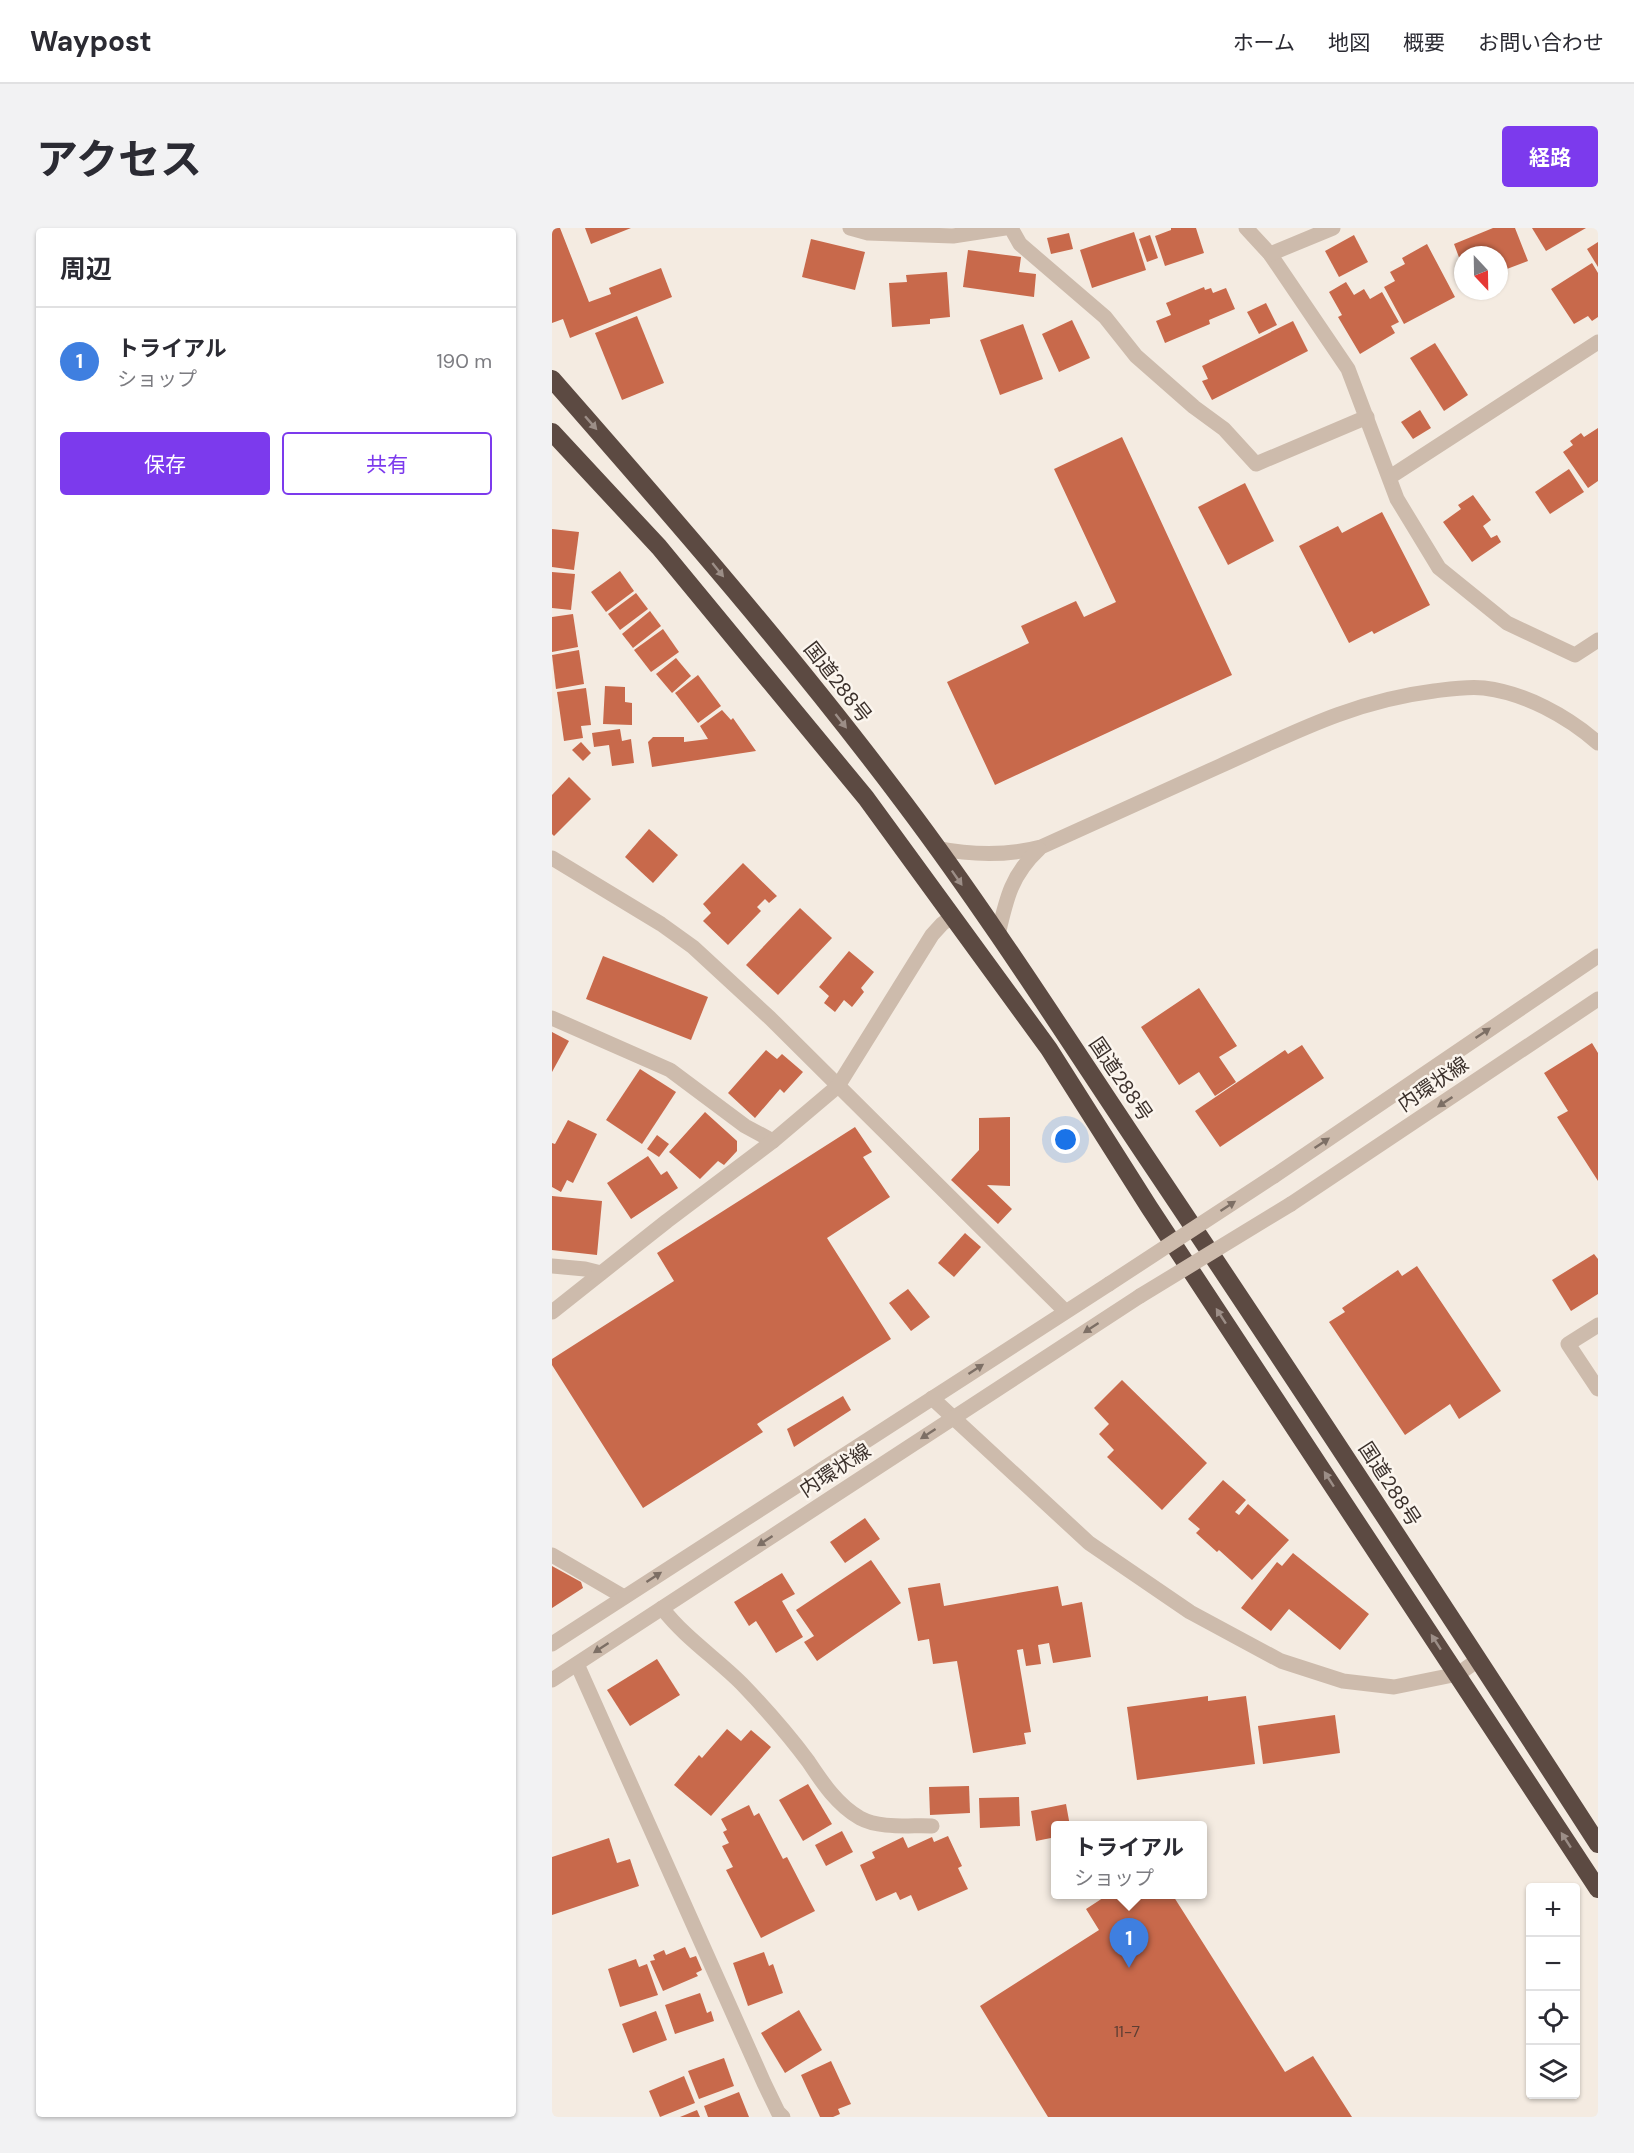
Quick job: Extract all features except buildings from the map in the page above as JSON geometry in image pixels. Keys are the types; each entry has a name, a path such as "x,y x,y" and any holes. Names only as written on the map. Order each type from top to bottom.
{"highway":[{"name":"国道288号","path":"552,379 703,551 817,690 907,807 998,936 1180,1207 1598,1844"},
{"path":"552,432 659,547 866,798 1049,1049 1149,1207 1598,1889"}],"street":[{"path":"850,228 868,233 953,236 1005,228"},
{"path":"1011,228 1020,244 1105,317 1136,356 1224,429 1256,464 1367,417"},
{"path":"1246,228 1270,255 1348,369 1397,499 1439,568 1507,623 1575,656 1598,640"},
{"path":"1270,255 1333,228"},
{"path":"1390,477 1598,342"},
{"path":"936,849 1005,854 1041,847 1328,717 1390,698 1452,689 1483,688 1504,692 1545,708 1569,721 1598,743"},
{"path":"998,936 1005,900 1026,861 1041,847"},
{"path":"552,858 661,924 693,947 771,1018 1065,1311"},
{"path":"552,1312 773,1141 838,1086 932,934 953,916"},
{"name":"内環状線","path":"552,1644 1274,1176 1598,956"},
{"name":"内環状線","path":"552,1680 1140,1296 1292,1204 1598,999"},
{"path":"552,1018 670,1070 745,1126 773,1141"},
{"path":"552,1266 601,1273"},
{"path":"1598,1324 1568,1344 1598,1389"},
{"path":"932,1398 952,1419 1089,1543 1190,1612 1281,1661 1343,1681 1394,1687 1458,1674 1478,1659"},
{"path":"552,1555 624,1597"},
{"path":"662,1608 677,1627 742,1684 794,1743 826,1788 852,1813 863,1820 877,1824 932,1826"},
{"path":"576,1664 759,2072 778,2112 783,2117"}],"place":[{"name":"トライアル","path":"1129,1968"}]}
